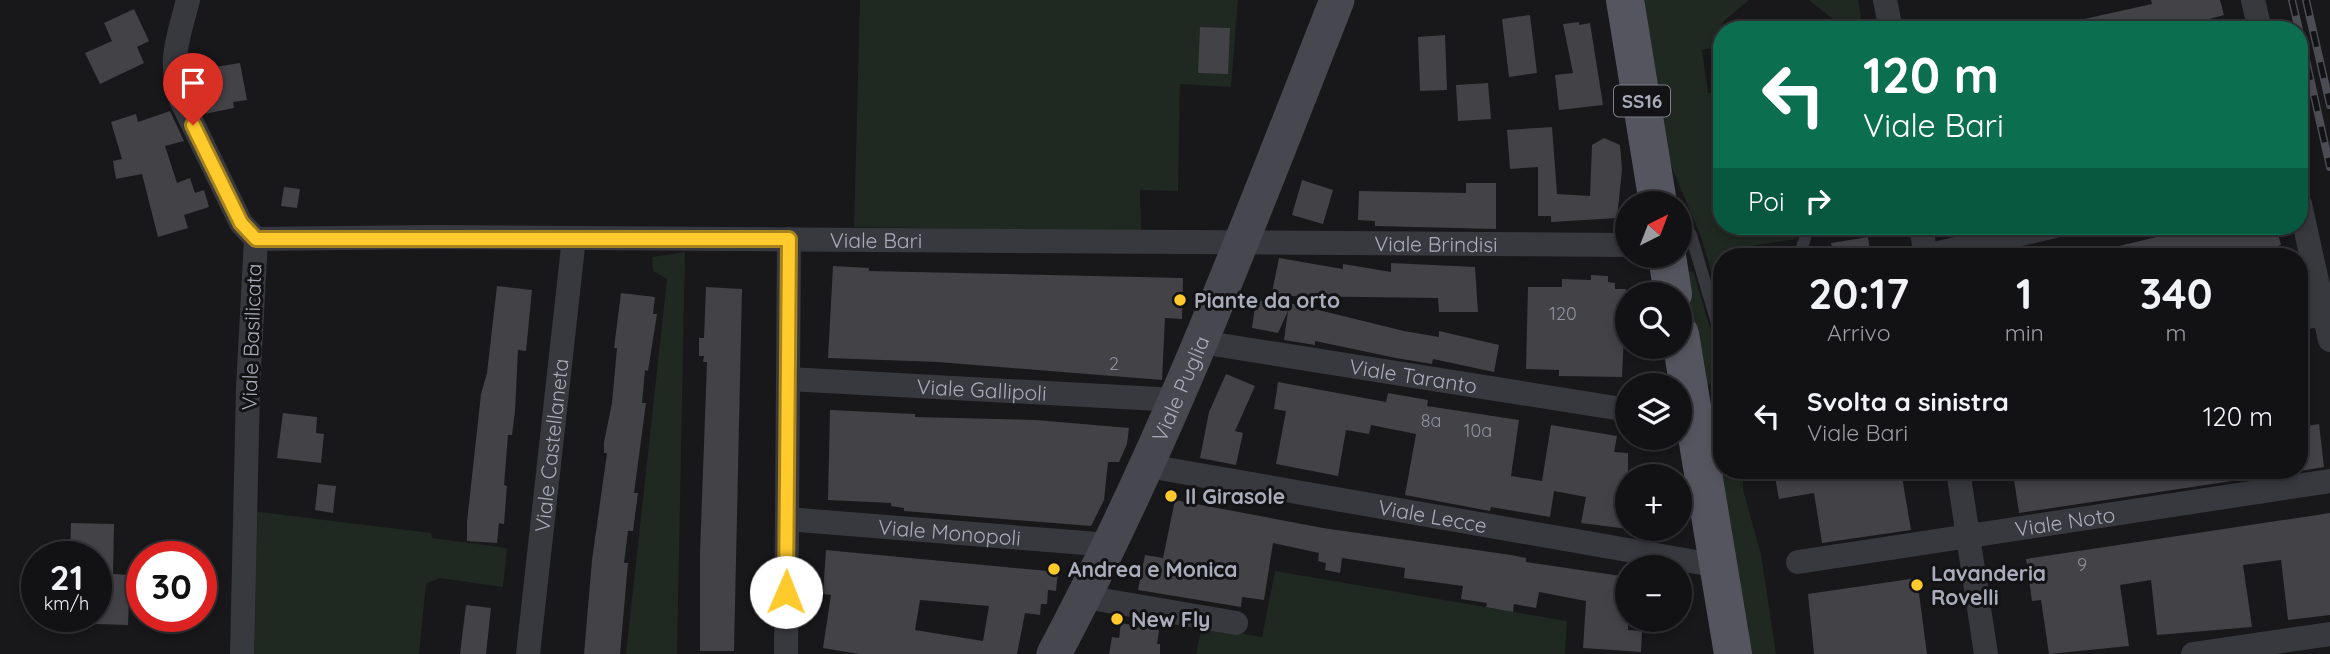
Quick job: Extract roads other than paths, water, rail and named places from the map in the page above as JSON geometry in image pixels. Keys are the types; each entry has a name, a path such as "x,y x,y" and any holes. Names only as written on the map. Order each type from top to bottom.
{"main road":[{"name":"Viale Puglia","path":"1054,654 1148,467 1243,241 1337,0"},
{"name":"SS16","path":"1625,0 1660,191"},
{"path":"1684,359 1733,654"}],"street":[{"name":"Viale Basilicata","path":"188,0 172,58 174,79 181,100 241,223 256,239 242,654"},
{"path":"1889,18 1900,0"},
{"path":"2253,0 2257,21"},
{"path":"1963,248 2018,235"},
{"path":"2307,235 2330,340"},
{"name":"Viale Bari","path":"256,239 574,237 1243,241"},
{"name":"Viale Castellaneta","path":"528,654 574,237"},
{"path":"786,654 789,239"},
{"name":"Viale Brindisi","path":"1243,241 1615,245"},
{"path":"2308,317 2324,313"},
{"name":"Viale Taranto","path":"1201,342 1615,408"},
{"name":"Viale Gallipoli","path":"788,379 1176,400"},
{"name":"Viale Lecce","path":"1148,467 1719,566"},
{"path":"1959,479 1986,654"},
{"name":"Viale Noto","path":"1798,562 2330,481"},
{"name":"Viale Monopoli","path":"787,519 1110,545"},
{"path":"1085,597 1237,623"},
{"path":"2193,654 2330,634"}],"lane":[{"path":"1801,248 1804,237"},
{"path":"1692,238 1713,310"}],"railway":[{"path":"2292,0 2297,21"},
{"path":"2306,0 2330,105"},
{"path":"2308,69 2330,167"}],"place":[{"name":"Piante da orto","path":"1180,300"},
{"name":"Il Girasole","path":"1171,496"},
{"name":"Andrea e Monica","path":"1054,569"},
{"name":"Lavanderia Rovelli","path":"1917,585"},
{"name":"New Fly","path":"1117,619"}]}
